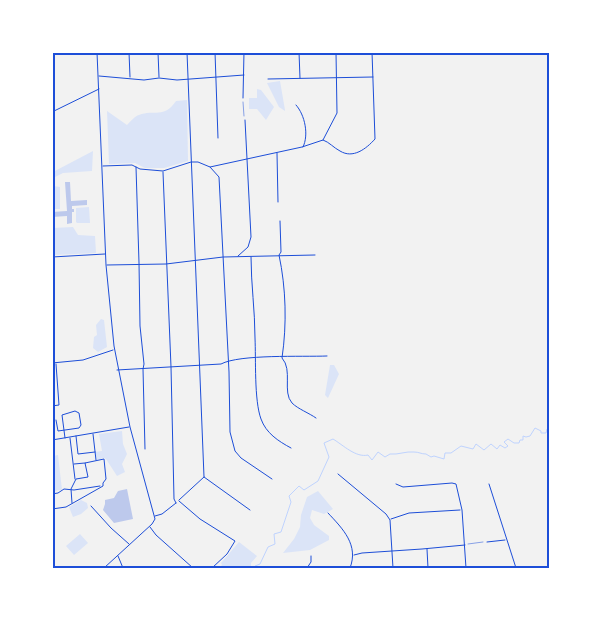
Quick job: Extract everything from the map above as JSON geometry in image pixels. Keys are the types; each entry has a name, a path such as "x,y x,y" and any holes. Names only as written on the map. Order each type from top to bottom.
{"street":[{"path":"97,52 106,265 114,350 130,427 155,516 154,522 150,527 104,568"},
{"path":"130,52 130,78"},
{"path":"158,52 159,78"},
{"path":"155,516 162,514 179,501 204,477 187,52"},
{"path":"215,52 218,138"},
{"path":"243,98 244,52"},
{"path":"299,52 300,79"},
{"path":"210,167 302,148 323,140 338,113 336,52"},
{"path":"323,140 342,153 359,152 375,140 372,52"},
{"path":"98,76 144,80 159,78 177,80 244,75"},
{"path":"268,80 374,77"},
{"path":"52,112 99,90"},
{"path":"296,106 301,112 306,136 302,148"},
{"path":"238,256 251,242 245,120"},
{"path":"278,152 278,202"},
{"path":"102,166 132,165 148,170 163,171 191,162 198,162 210,167 219,177 230,432 235,451 241,458 272,478"},
{"path":"136,167 140,263 140,326 144,364 145,449"},
{"path":"163,171 174,499 176,503"},
{"path":"280,221 281,252 279,254 282,268 286,326 282,358"},
{"path":"52,257 106,254"},
{"path":"106,265 166,264 223,257 279,254 315,255"},
{"path":"251,256 255,359 261,420 278,441 291,448"},
{"path":"52,364 91,358 109,350 114,350"},
{"path":"117,370 199,366 255,359 327,356"},
{"path":"282,358 287,363 289,397 292,403 316,418"},
{"path":"52,406 59,404 56,363"},
{"path":"56,420 58,431 64,431 80,427 79,413 75,411 62,415 64,431 65,438"},
{"path":"52,440 130,427"},
{"path":"93,434 96,460"},
{"path":"76,436 78,454 95,452"},
{"path":"70,437 76,480 71,489 72,503"},
{"path":"52,509 66,507 103,486 106,478 104,459 74,464"},
{"path":"76,480 88,477 85,463"},
{"path":"338,474 386,514 390,520 393,568"},
{"path":"204,477 250,510"},
{"path":"396,484 402,487 456,484 462,510 466,568"},
{"path":"489,484 516,568"},
{"path":"52,494 64,489 103,486"},
{"path":"179,501 200,519 235,541 227,554 212,568"},
{"path":"91,506 130,545"},
{"path":"390,520 409,513 462,510"},
{"path":"328,513 349,538 354,555 350,568"},
{"path":"150,527 156,535 192,568"},
{"path":"487,542 506,539"},
{"path":"354,555 464,545"},
{"path":"427,549 428,568"},
{"path":"118,556 123,568"},
{"path":"307,568 311,562 311,556"}],"path":[{"path":"243,98 243,116 245,120"},
{"path":"464,545 487,542"}],"shaded area":[{"path":"280,81 285,111 279,107 267,83"},
{"path":"257,89 261,90 274,107 266,120 257,109 249,109 249,98 257,98"},
{"path":"187,100 188,161 164,168 145,168 135,163 109,164 107,111 127,125 137,116 144,113 163,112 172,107 176,101"},
{"path":"93,151 92,171 63,173 53,178 53,172"},
{"path":"53,186 60,187 60,209 53,209"},
{"path":"89,207 90,223 77,223 76,208"},
{"path":"73,227 78,235 95,236 96,253 54,255 53,228"},
{"path":"101,319 104,320 107,347 98,352 93,348 94,337 97,335 96,325"},
{"path":"330,365 334,365 339,374 328,398 325,395"},
{"path":"122,431 123,444 127,454 122,464 125,472 117,476 106,459 97,460 95,452 102,451 99,434"},
{"path":"58,455 62,490 53,491 52,484 55,484 53,456"},
{"path":"318,491 333,509 324,514 312,510 310,518 314,525 329,536 329,540 310,550 283,553 294,539 300,527 301,515 307,497"},
{"path":"81,500 87,503 88,508 81,514 73,517 69,507"},
{"path":"80,534 88,543 74,555 66,546"},
{"path":"239,542 257,556 251,563 251,568 219,568 222,565 221,563"}],"building":[{"path":"65,182 70,182 71,201 87,200 87,205 72,206 74,212 72,212 72,223 67,224 67,216 52,217 52,212 67,211"},
{"path":"127,489 133,519 114,523 103,510 105,500 114,498 118,491"}],"waterway":[{"path":"254,568 260,564 268,547 275,544 274,534 281,532 291,502 289,496 299,486 304,490 318,481 329,457 324,443 333,439 354,453 368,455 372,460 378,452 385,457 390,454 416,452 444,459 445,453 451,453 461,446 473,449 476,444 484,450 491,444 497,449 500,445 505,448 508,446 504,442 508,439 514,443 519,443 520,440 523,440 523,436 530,436 535,428 541,431 541,433 546,433 547,429 550,430"}]}
